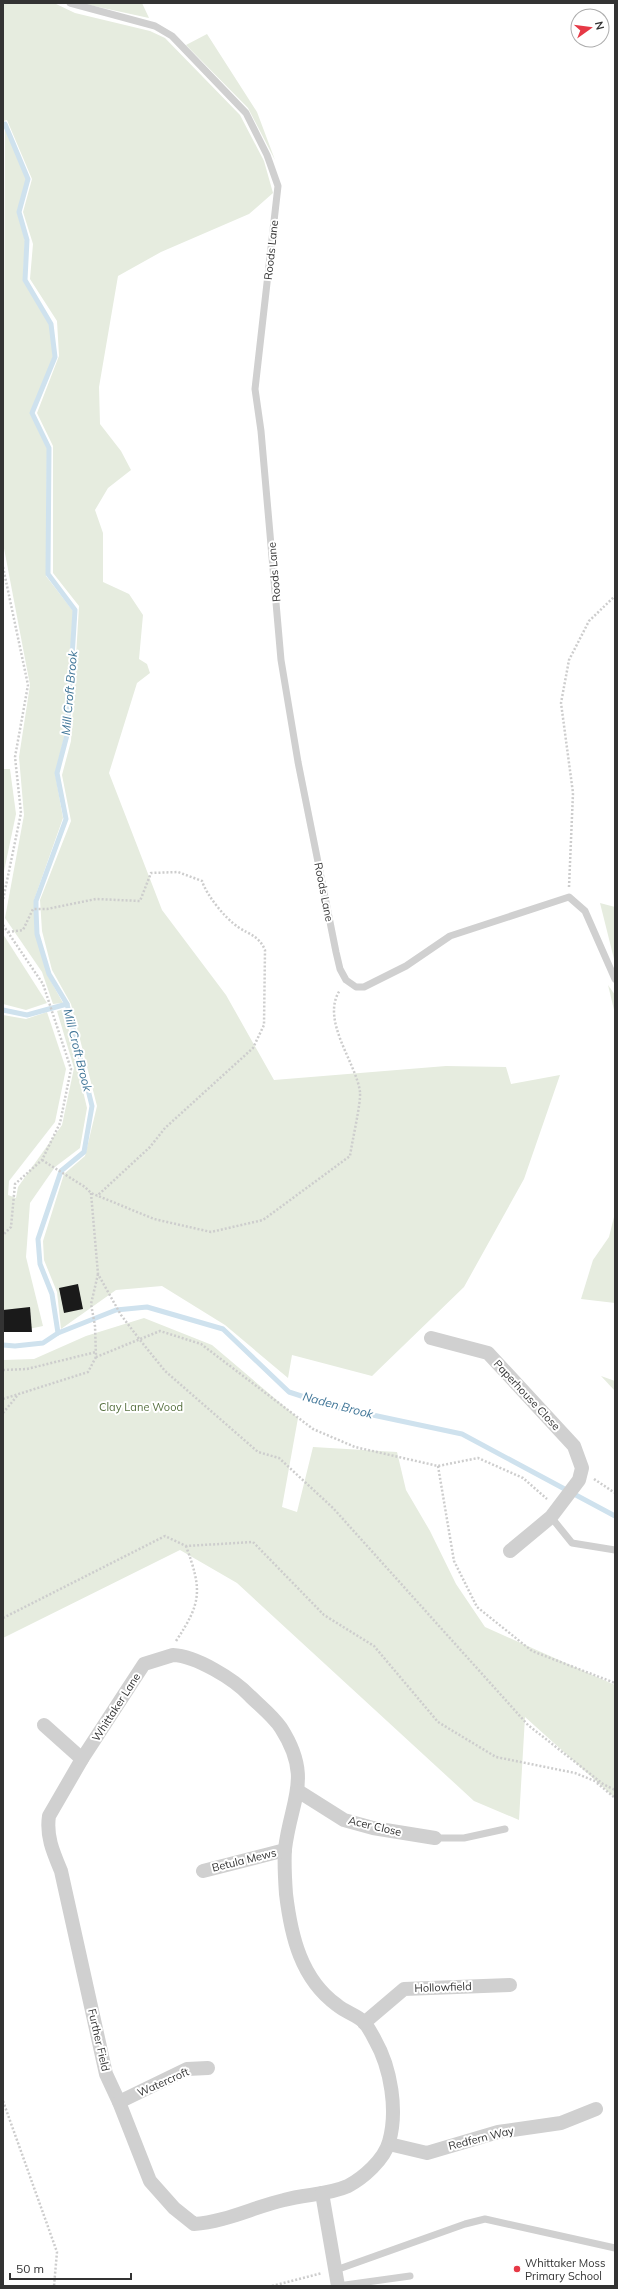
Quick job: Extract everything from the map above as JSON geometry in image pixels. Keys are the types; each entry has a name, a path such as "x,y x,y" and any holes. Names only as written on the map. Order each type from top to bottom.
{"street":[{"name":"Paperhouse Close","path":"431,1338 488,1353 574,1446 581,1475"},
{"path":"510,1551 555,1513 568,1497 581,1475"},
{"path":"172,1655 184,1656 238,1684 280,1727 296,1759 298,1791 285,1850 286,1894 299,1956 316,1988 337,2006 364,2022 376,2042 384,2062 391,2093 392,2120 389,2144 374,2166 361,2177 348,2186 322,2193 338,2286"},
{"name":"Whittaker Lane","path":"82,1759 144,1664 172,1655"},
{"path":"44,1725 82,1759"},
{"name":"Further Field","path":"82,1759 50,1816 48,1834 61,1871 106,2074 119,2102 150,2181 174,2208 194,2224 210,2223 286,2199 322,2193"},
{"name":"Acer Close","path":"298,1791 344,1820 373,1828 435,1838"},
{"name":"Betula Mews","path":"203,1871 285,1850"},
{"name":"Hollowfield","path":"364,2022 404,1989 510,1985"},
{"name":"Watercroft","path":"119,2102 187,2069 208,2068"},
{"name":"Redfern Way","path":"389,2144 427,2153 498,2132 561,2123 596,2109"}],"lane":[{"name":"Roods Lane","path":"70,3 154,26 172,36 246,113 267,155 278,186 255,389 261,431 282,660 298,762 321,880 340,969 346,980"},
{"path":"346,980 356,987 364,987 406,966 450,936 568,897 585,911 615,979"},
{"path":"555,1513 572,1543 615,1550"},
{"path":"435,1838 464,1838 505,1828"},
{"path":"336,2270 465,2224 485,2219 615,2248"},
{"path":"338,2286 410,2276"}],"path":[{"path":"3,567 28,685 15,757 21,813 3,900"},
{"path":"568,897 573,793 561,704 569,660 589,621 615,596"},
{"path":"8,932 23,930 33,910 47,910 96,899 140,901 151,873 178,872 202,881 206,893 237,926 261,940 265,950 264,1025 253,1048 165,1128 150,1147 97,1196"},
{"path":"3,925 43,984 71,1069 60,1123 42,1160 15,1184 11,1227 3,1235"},
{"path":"42,1160 85,1187 91,1193 154,1219 211,1232 263,1220 350,1156 360,1092 335,1021 337,995 346,980"},
{"path":"3,1399 17,1396 88,1372 96,1357 95,1326 91,1304 98,1274 91,1193"},
{"path":"98,1274 121,1315 165,1371 258,1452 279,1458 333,1508 528,1725 603,1784"},
{"path":"96,1357 160,1331 202,1344 313,1429 355,1447 438,1466 478,1458 523,1478 555,1513"},
{"path":"3,1370 27,1369 96,1352"},
{"path":"3,1412 17,1396"},
{"path":"438,1466 454,1561 477,1607 532,1651 615,1683"},
{"path":"581,1475 594,1479 615,1493"},
{"path":"3,1618 165,1536 186,1546 253,1542 324,1615 374,1646 438,1722 496,1757 575,1773 615,1790"},
{"path":"172,1655 174,1644 192,1617 198,1598 196,1573 186,1546"},
{"path":"597,1783 615,1798"},
{"path":"3,2101 57,2252 54,2286"},
{"path":"272,2286 336,2270"}],"green space":[{"path":"3,3 54,3 75,13 150,31 165,38 240,115 264,161 273,193 249,214 161,252 118,276 99,387 100,424 121,451 131,470 108,488 95,510 103,533 103,582 129,594 143,615 139,659 147,664 150,673 137,683 109,773 162,910 226,995 274,1080 446,1066 506,1067 511,1084 560,1075 524,1179 464,1287 372,1376 292,1355 288,1378 225,1325 162,1286 116,1290 61,1329 57,1292 44,1260 43,1241 64,1174 85,1156 97,1106 71,1004 52,970 42,931 40,900 71,821 62,775 71,741 79,606 53,573 53,446 37,413 59,356 57,321 30,279 33,244 23,212 32,179 7,120 3,121"},
{"path":"80,3 142,3 149,18"},
{"path":"207,34 257,112 275,160 248,108 186,45"},
{"path":"5,126 27,178 18,212 25,241 23,280 50,324 53,357 30,413 47,448 46,576 73,611 65,734 55,773 63,818 34,900 36,935 48,976 63,1003 53,1004 42,972 5,918 24,815 19,757 30,685 3,543"},
{"path":"3,769 10,769 16,814 3,876"},
{"path":"600,903 615,907 615,963"},
{"path":"3,934 47,1003 26,1010 3,1004"},
{"path":"608,985 615,995 615,1014"},
{"path":"64,1009 87,1108 80,1148 55,1167 30,1203 26,1257 43,1326 24,1330 3,1330 3,1015 26,1019 47,1012 66,1069 55,1122 9,1181 8,1195 16,1198 18,1187 62,1125 74,1068 57,1011"},
{"path":"615,1213 615,1303 581,1299 593,1260 609,1237"},
{"name":"Clay Lane Wood","path":"144,1318 212,1345 298,1418 282,1507 297,1512 313,1447 397,1452 406,1490 430,1531 456,1584 485,1627 615,1685 615,1798 525,1717 519,1820 474,1801 237,1583 180,1550 3,1638 3,1360 34,1359 86,1336"},
{"path":"601,1376 615,1381 615,1391"}],"building":[{"path":"78,1284 83,1309 64,1313 59,1288"},
{"path":"30,1307 32,1332 3,1332 3,1310"}],"waterway":[{"name":"Mill Croft Brook","path":"3,125 5,124 28,179 19,212 27,240 25,280 51,324 55,357 32,413 49,448 48,574 75,610 67,735 57,773 66,819 36,901 37,934 49,974 67,1004 92,1106 84,1152 61,1171 38,1239 40,1264 52,1294 58,1333"},
{"path":"3,1010 27,1015 67,1004"},
{"name":"Naden Brook","path":"3,1345 15,1346 43,1343 58,1333 116,1310 147,1307 223,1329 289,1392 335,1407 462,1434 615,1516"}],"place":[{"name":"Whittaker Moss Primary School","path":"517,2269"}]}
